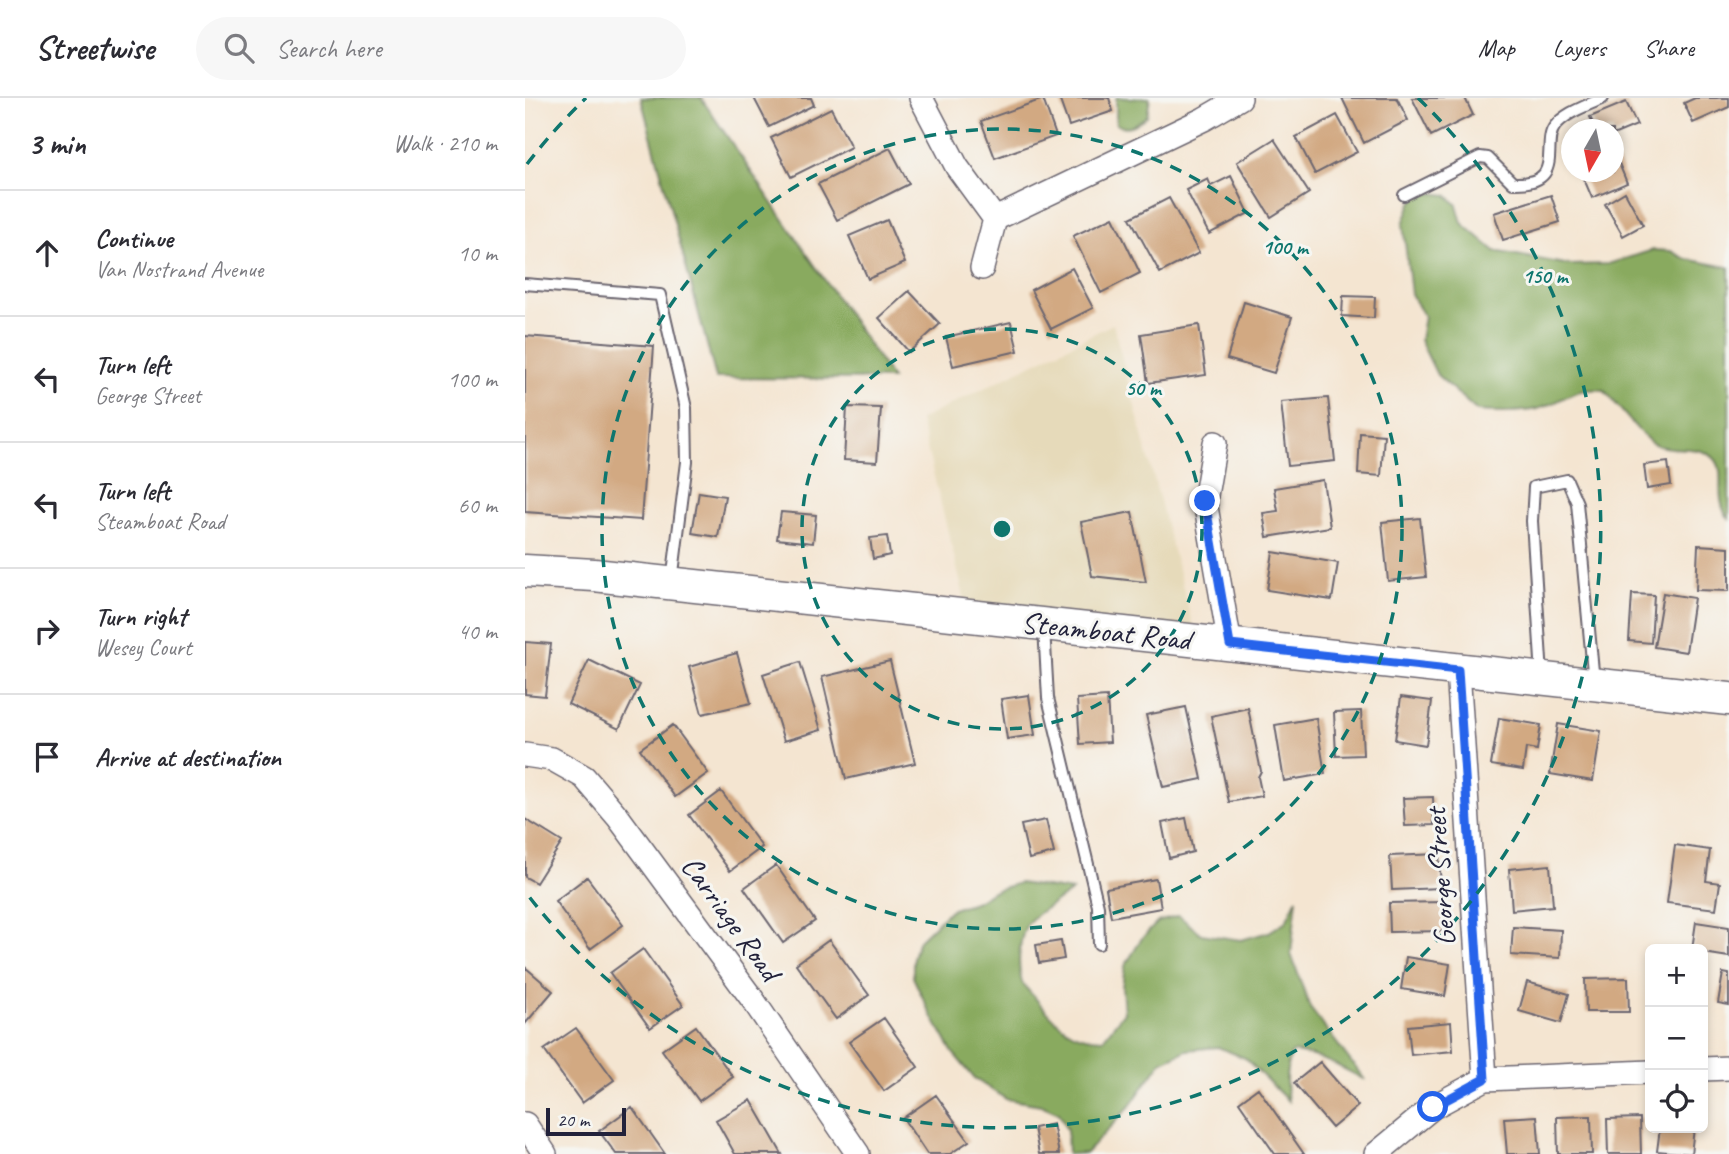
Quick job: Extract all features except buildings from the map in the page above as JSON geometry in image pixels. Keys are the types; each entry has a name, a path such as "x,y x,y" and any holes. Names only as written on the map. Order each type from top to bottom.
{"street":[{"path":"921,98 957,167 995,219"},
{"path":"982,268 995,219 1204,119 1240,98"},
{"path":"1215,443 1205,501 1230,645"},
{"name":"Steamboat Road","path":"525,571 672,584 1729,699"},
{"name":"George Street","path":"1458,670 1485,1079"},
{"name":"Carriage Road","path":"525,755 552,759 584,777 618,817 753,1000 858,1154"},
{"path":"1708,1069 1729,1068"},
{"path":"1376,1154 1433,1107 1485,1079 1645,1072"},
{"path":"525,1124 545,1154"}],"lane":[{"path":"1404,195 1481,157 1488,158 1513,183 1527,184 1548,168 1552,128 1563,118 1603,98"},
{"path":"525,284 660,295 686,408 687,462 672,584"},
{"path":"1542,679 1532,521 1534,487 1567,480 1577,503 1594,684"},
{"path":"1044,625 1048,698 1098,906 1099,944"}],"shaded area":[{"path":"1113,324 1197,641 969,616 920,420"}],"green space":[{"path":"641,98 701,98 892,379 716,378"},
{"path":"1116,98 1150,98 1147,116 1128,126 1116,124"},
{"path":"1431,193 1447,195 1457,205 1462,223 1495,251 1570,265 1608,264 1653,250 1671,251 1686,259 1729,267 1729,519 1721,503 1720,470 1714,458 1692,449 1652,443 1604,390 1582,391 1530,410 1477,411 1437,375 1420,340 1424,316 1411,294 1403,224 1411,203 1418,196"},
{"path":"1019,883 1072,891 1039,913 1025,928 1019,955 1022,982 1065,1028 1082,1036 1103,1039 1124,1012 1122,987 1125,966 1142,938 1158,922 1179,916 1201,934 1241,940 1269,932 1286,921 1297,898 1291,954 1310,1008 1365,1080 1321,1059 1292,1052 1286,1076 1288,1101 1245,1058 1218,1047 1187,1050 1161,1062 1129,1107 1086,1153 1068,1154 1067,1130 1059,1113 1041,1105 1006,1099 975,1079 953,1053 913,977 913,957 919,940 950,910"}],"route":[{"path":"1205,501 1230,645 1458,670 1485,1079 1433,1107"}]}
